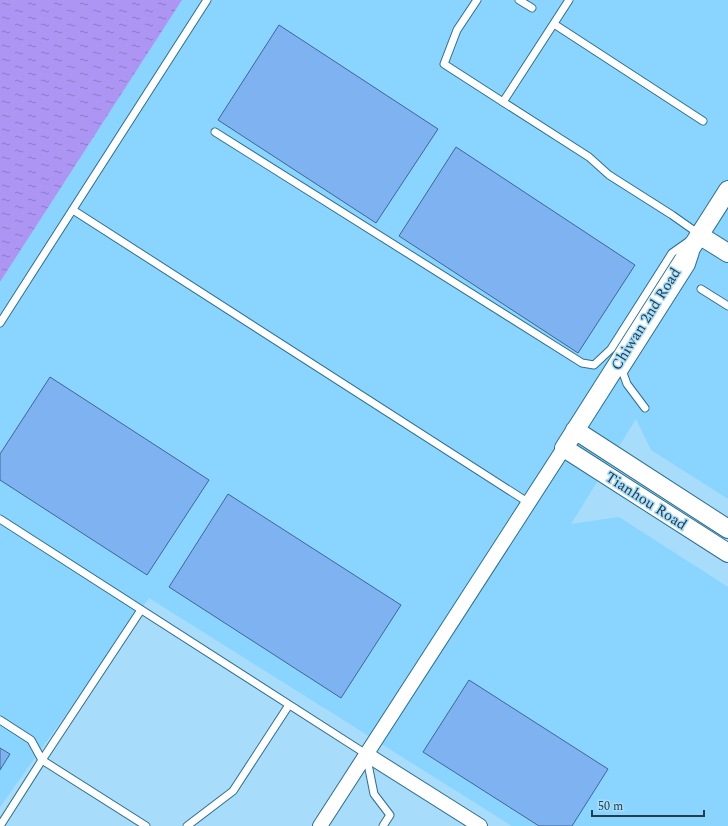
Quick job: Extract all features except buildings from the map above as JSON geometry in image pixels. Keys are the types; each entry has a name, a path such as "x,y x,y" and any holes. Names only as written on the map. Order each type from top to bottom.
{"street":[{"name":"Chiwan 2nd Road","path":"564,448 728,190"},
{"path":"699,235 728,253"},
{"name":"Tianhou Road","path":"575,430 728,529"},
{"path":"320,826 564,448"},
{"name":"Tianhou Road","path":"564,448 728,553"},
{"path":"366,754 480,826"}],"lane":[{"path":"0,323 207,0"},
{"path":"477,0 456,30 444,64 589,157 609,176 672,215 699,235"},
{"path":"519,0 532,8"},
{"path":"503,102 569,0"},
{"path":"554,24 703,121"},
{"path":"215,132 582,364 594,365 611,349 672,253 699,235"},
{"path":"73,210 529,503"},
{"path":"645,408 627,384 623,373 691,266 695,257 699,235"},
{"path":"701,288 728,306"},
{"path":"0,519 366,754 374,794 390,815 383,826"},
{"path":"0,826 141,610"},
{"path":"187,826 233,791 289,705"},
{"path":"0,720 31,740 42,760 146,826"}],"shaded area":[{"path":"182,0 728,0 728,499 651,450 636,419 571,524 619,517 728,587 728,826 512,826 149,598 0,807 0,282"}],"water":[{"path":"0,0 182,0 0,282"}]}
